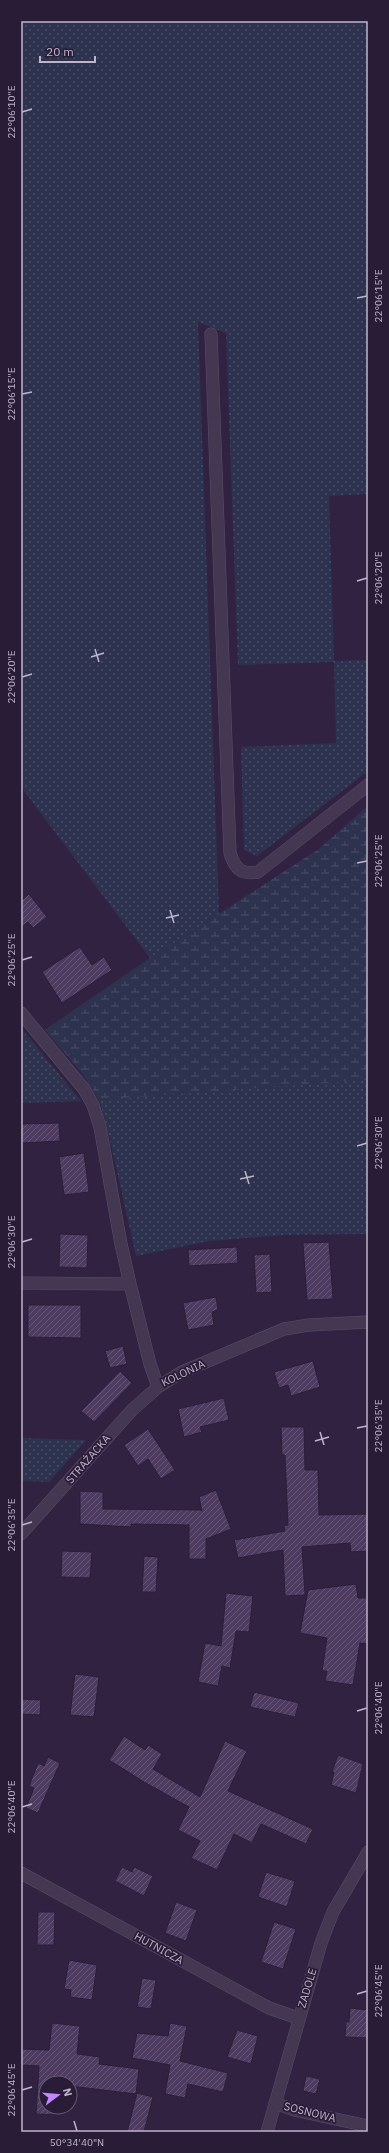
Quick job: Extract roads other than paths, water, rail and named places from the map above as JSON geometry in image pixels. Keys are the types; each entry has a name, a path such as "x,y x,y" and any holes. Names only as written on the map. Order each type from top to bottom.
{"street":[{"path":"211,334 230,853 233,862 240,871 248,873 258,872 368,785"},
{"name":"KOLONIA","path":"21,1013 84,1089 93,1105 100,1127 121,1244 130,1284 150,1364 158,1387 182,1372 284,1329 309,1325 368,1322"},
{"path":"21,1283 130,1284"},
{"name":"STRAŻACKA","path":"21,1534 132,1410 158,1387"},
{"name":"ZADOLE","path":"267,2132 298,2018 321,1943 333,1912 368,1852"},
{"name":"HUTNICZA","path":"21,1873 269,2008 298,2018"},
{"name":"SOSNOWA","path":"275,2103 294,2110 368,2126"}]}
